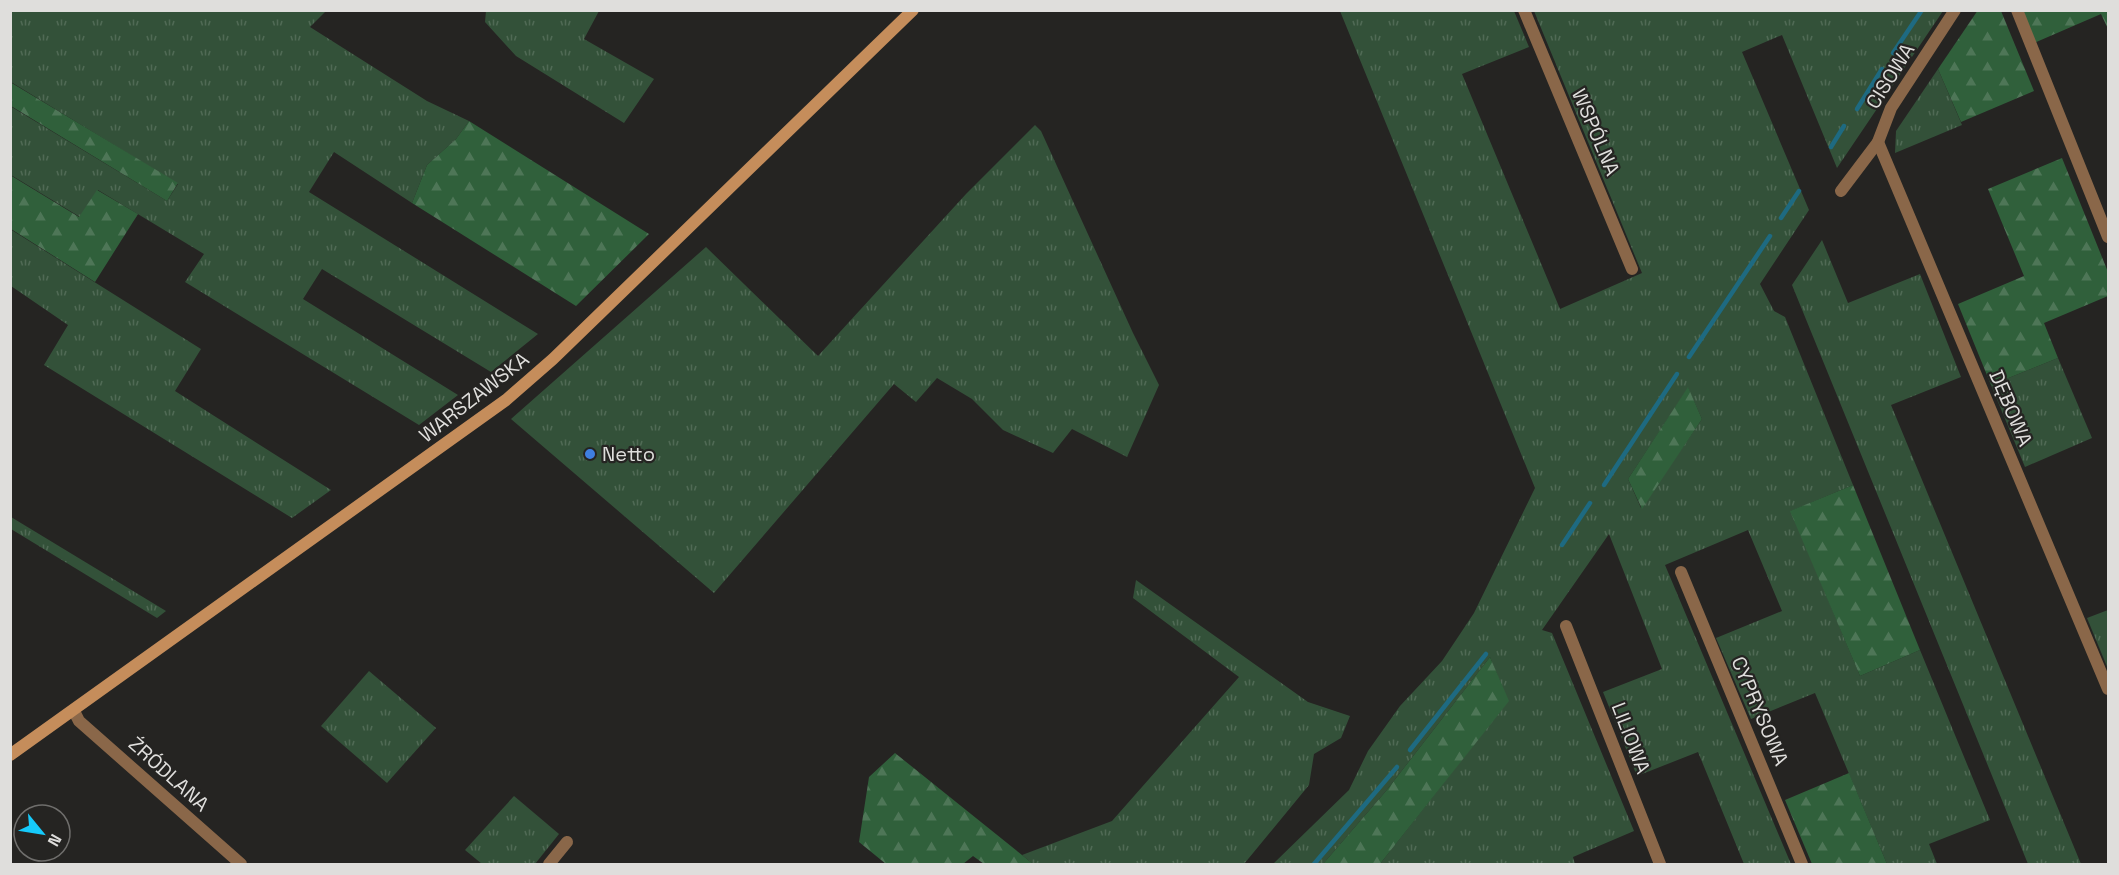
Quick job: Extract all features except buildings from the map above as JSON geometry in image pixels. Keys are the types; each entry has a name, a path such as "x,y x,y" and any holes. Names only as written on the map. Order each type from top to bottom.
{"main road":[{"name":"WARSZAWSKA","path":"10,755 506,400 578,334 913,10"}],"street":[{"name":"WSPÓLNA","path":"1524,10 1632,269"},
{"name":"CISOWA","path":"1841,191 1878,142 1891,108 1955,10"},
{"path":"2017,10 2109,237"},
{"name":"DĘBOWA","path":"1878,142 2109,689"},
{"name":"CYPRYSOWA","path":"1681,572 1802,864"},
{"name":"LILIOWA","path":"1566,626 1660,864"},
{"name":"ŹRÓDLANA","path":"74,711 79,721 241,864"},
{"path":"549,864 567,842"}],"green space":[{"path":"1978,10 2001,11 2034,91 1961,122 1938,69"},
{"path":"11,11 326,11 310,27 427,101 469,121 456,139 427,165 412,203 334,152 309,192 538,334 491,372 322,269 303,299 458,395 419,425 185,282 204,254 98,190 80,217 11,175 10,106 167,201 178,184 11,82"},
{"path":"486,11 599,11 584,39 654,79 624,123 516,56 485,22"},
{"path":"1340,11 1514,11 1529,47 1462,74 1560,309 1642,273 1534,11 1943,11 1837,168 1782,35 1742,52 1809,210 1760,284 1774,311 1785,317 1853,485 1791,511 1860,676 1920,650 1990,820 1929,844 1937,864 1887,864 1815,693 1751,719 1716,638 1782,611 1748,530 1665,565 1791,864 1744,864 1698,752 1637,776 1603,692 1662,669 1609,534 1542,630 1552,633 1634,831 1573,857 1575,864 1380,864 1508,701 1490,657 1386,791 1323,864 1273,864 1349,790 1368,751 1400,706 1442,661 1474,613 1535,488","holes":["1688,388 1702,419 1641,508 1628,479"]},
{"path":"2021,11 2108,11 2108,29 2101,14 2034,43"},
{"path":"1938,69 1962,125 1895,153 1896,131"},
{"path":"10,82 178,183 167,201 11,106"},
{"path":"469,121 649,234 576,306 412,203 427,165 456,139"},
{"path":"1035,125 1041,131 1159,385 1127,457 1072,429 1053,453 1003,430 972,399 937,378 916,402 894,384 714,593 511,419 706,247 818,356 966,194"},
{"path":"2062,158 2108,272 2108,296 2044,323 2058,358 1991,385 1958,304 2024,276 1988,189"},
{"path":"10,175 79,217 97,190 138,214 95,282 11,229"},
{"path":"10,229 201,349 175,391 331,490 292,518 44,365 68,325 11,286"},
{"path":"1822,240 1848,303 1920,274 1961,377 1891,405 2081,864 2028,864 1792,285"},
{"path":"2058,358 2092,438 2025,467 1991,385"},
{"path":"1688,387 1702,419 1642,509 1628,479"},
{"path":"1853,485 1920,650 1860,676 1790,511"},
{"path":"10,517 166,611 157,618 11,529"},
{"path":"1136,580 1308,702 1350,716 1341,738 1314,754 1309,785 1244,864 1033,864 1022,855 1112,821 1239,677 1133,598"},
{"path":"2108,610 2108,669 2087,618"},
{"path":"1490,657 1509,701 1380,864 1323,864 1386,791"},
{"path":"369,671 436,728 387,783 321,726"},
{"path":"895,753 1033,864 984,864 973,856 963,864 886,864 859,842 869,777"},
{"path":"1849,773 1887,864 1812,864 1785,800"},
{"path":"514,796 559,834 535,864 482,864 465,850"}],"waterway":[{"path":"1893,53 1922,10"},
{"path":"1857,109 1882,69"},
{"path":"1831,147 1844,126"},
{"path":"1781,218 1799,191"},
{"path":"1689,357 1770,236"},
{"path":"1604,485 1677,374"},
{"path":"1562,545 1590,503"},
{"path":"1410,750 1486,654"},
{"path":"1314,864 1397,767"}],"place":[{"name":"Netto","path":"590,454"}]}
